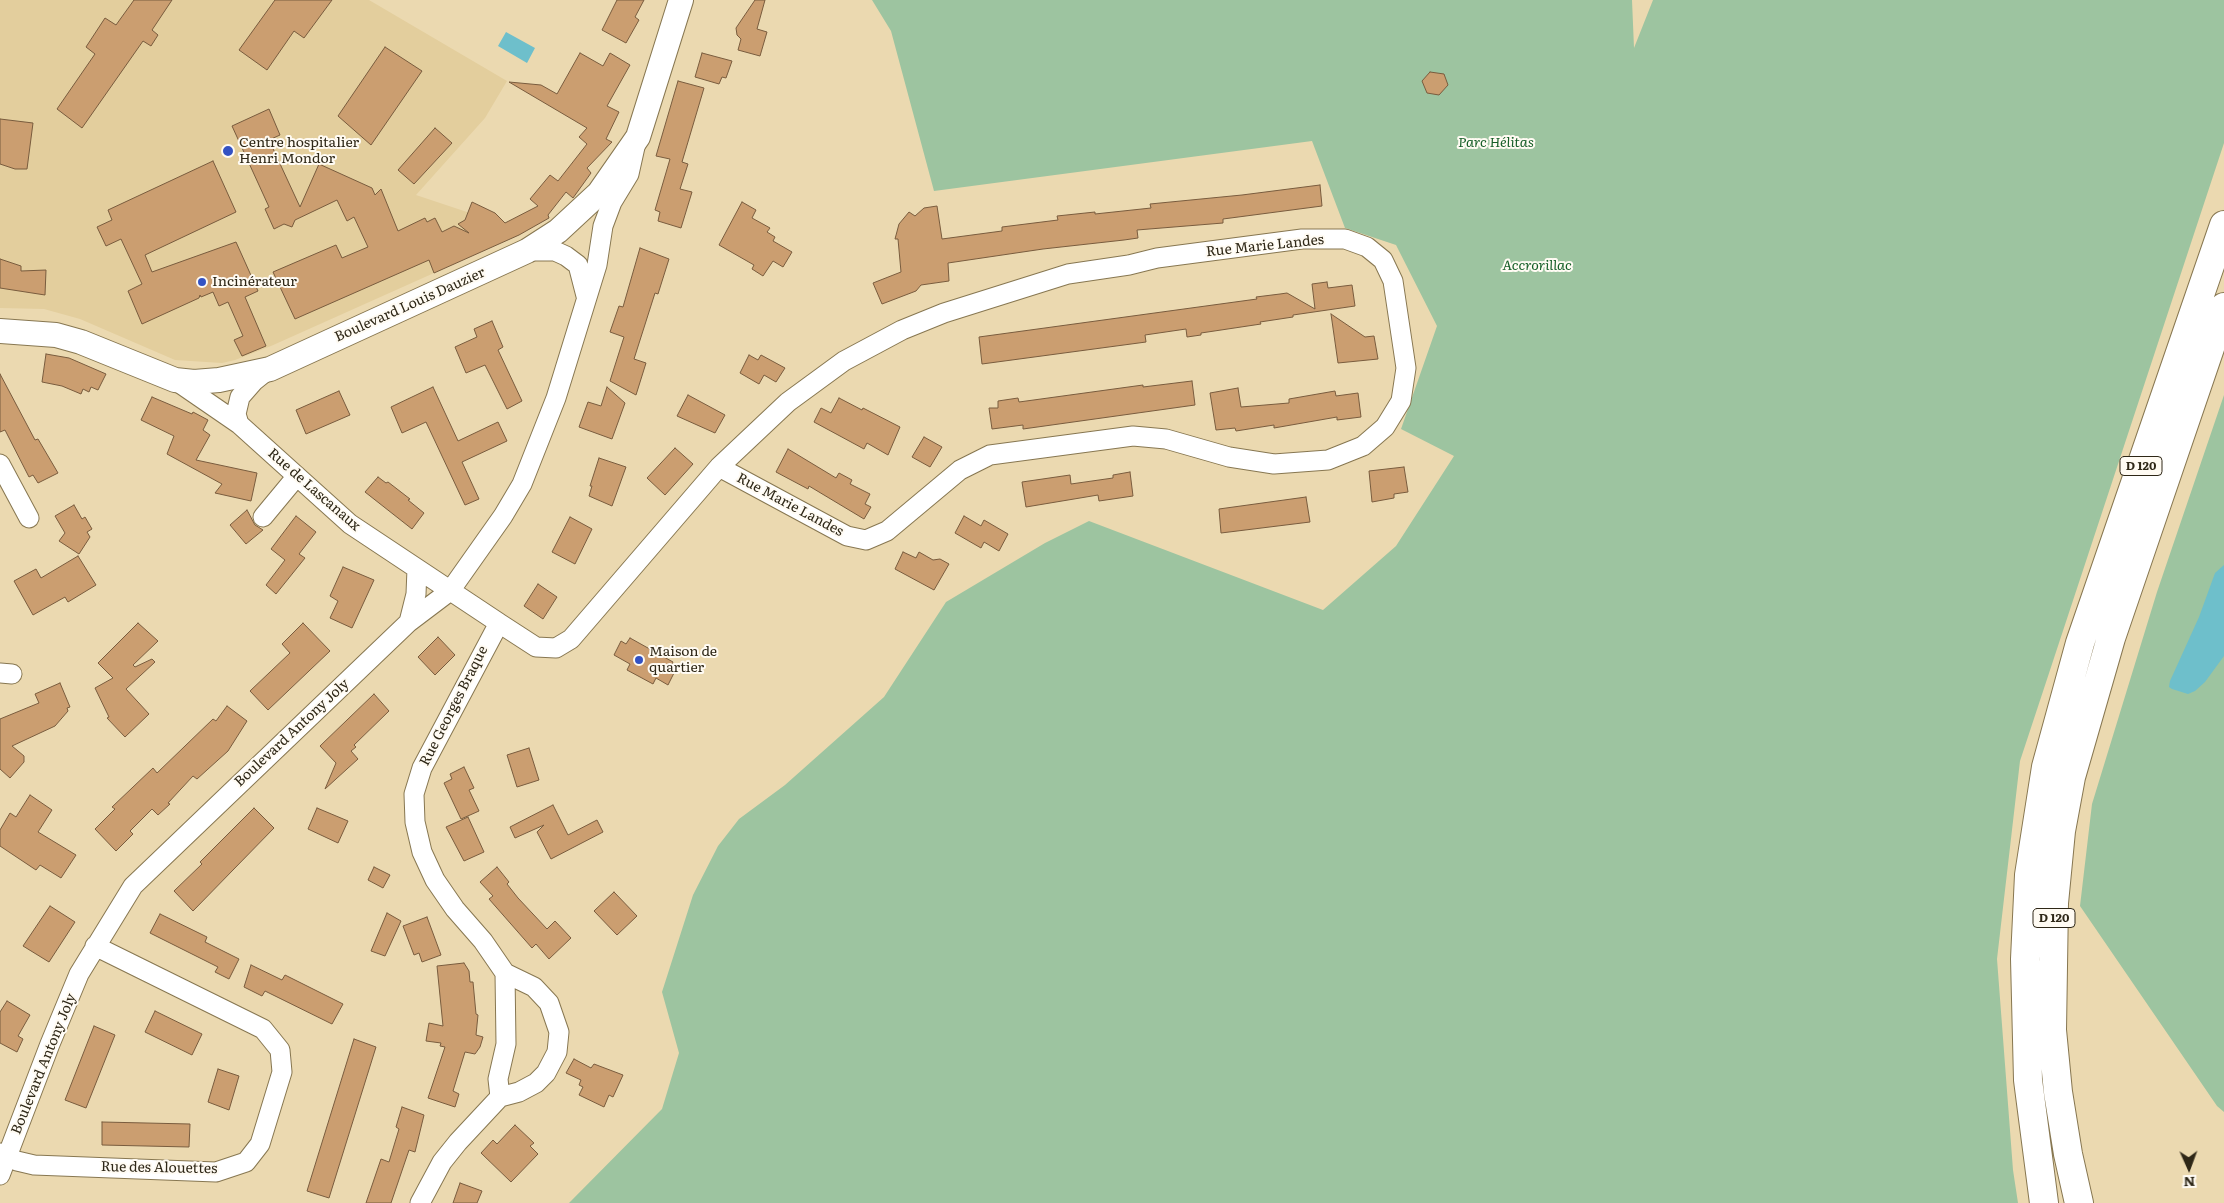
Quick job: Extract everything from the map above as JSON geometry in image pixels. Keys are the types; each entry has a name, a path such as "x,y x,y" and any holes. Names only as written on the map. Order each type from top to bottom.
{"highway":[{"name":"D 120","path":"2044,1203 2028,1080 2025,959 2029,875 2046,767 2080,643 2224,225"},
{"name":"D 120","path":"2079,1203 2061,1110 2052,1030 2054,903 2061,831 2070,777 2111,638 2224,307"}],"main road":[{"name":"Boulevard Louis Dauzier","path":"0,331 56,335 81,342 175,380 194,382 219,380 270,368 527,251 558,232 599,194 638,137 681,0"}],"street":[{"name":"Boulevard Antony Joly","path":"0,1175 4,1155 79,974 133,886 409,622 450,590 503,516 522,484 556,398 597,265 602,226 612,202 629,174 638,137"},
{"name":"Rue Marie Landes","path":"499,623 536,647 556,648 571,639 720,467 788,402 844,361 902,330 944,313 1068,274 1186,254 1302,239 1345,239 1367,246 1383,260 1393,281 1406,368 1401,401 1385,427 1363,446 1328,460 1274,464 1229,457 1166,440 1133,436 990,455 960,470 887,531 866,540 847,536 720,467"},
{"name":"Boulevard Antony Joly","path":"527,251 555,251 572,260 578,265 581,272 586,298"},
{"path":"239,424 236,414 240,397 270,368"},
{"name":"Rue de Lascanaux","path":"175,380 239,424 350,524 450,590"},
{"path":"0,464 29,518"},
{"path":"263,517 297,476"},
{"path":"409,622 422,572 453,569 474,558"},
{"path":"450,590 499,623"},
{"name":"Rue Georges Braque","path":"499,623 422,768 414,794 415,822 422,852 435,880 455,909 483,941 505,973 534,987 549,1003 559,1032 557,1052 546,1073 536,1083 519,1092 500,1097"},
{"name":"Rue des Alouettes","path":"4,1155 34,1165 216,1172 246,1162 260,1144 282,1072 280,1050 269,1036 263,1029 95,946"},
{"path":"420,1203 442,1162 500,1097 498,1079 506,1044 505,973"}],"shaded area":[{"name":"Centre hospitalier Henri Mondor","path":"0,0 369,0 507,81 485,118 416,195 497,222 444,268 271,346 222,363 175,360 80,319 44,309 0,308"}],"green space":[{"path":"872,0 1632,0 1634,48 1653,0 2224,0 2224,143 2020,761 1997,959 2013,1170 2018,1203 569,1203 662,1109 679,1053 662,992 693,895 718,846 739,819 785,785 884,697 946,602 1045,543 1089,521 1323,610 1396,546 1454,456 1401,429 1437,326 1396,245 1345,228 1312,141 934,191 891,31"},
{"path":"2224,395 2224,1112 2217,1106 2080,906 2092,804 2157,592"}],"water":[{"path":"506,32 535,48 527,63 498,46"},
{"path":"2224,565 2224,656 2205,682 2195,691 2188,694 2172,689 2169,687 2170,681 2199,617 2215,573"}],"building":[{"path":"134,0 172,0 152,30 158,35 151,46 143,41 82,128 57,109 95,54 86,47 105,18 116,25"},
{"path":"275,0 332,0 304,38 294,31 267,70 239,50"},
{"path":"617,0 644,0 635,17 639,20 626,43 602,30"},
{"path":"755,0 765,0 757,29 767,32 760,56 738,50 741,39 737,35 736,28"},
{"path":"385,47 422,71 371,145 338,116"},
{"path":"580,53 603,66 610,53 630,65 607,106 619,112 606,139 612,142 587,168 591,173 573,198 566,192 548,215 549,218 519,235 434,273 429,260 295,319 273,272 336,245 342,258 368,247 354,217 347,221 337,200 295,220 292,227 284,224 274,229 265,209 269,207 232,126 269,109 280,135 269,140 300,207 319,164 372,188 375,195 381,189 398,231 425,218 427,222 435,218 442,232 454,226 469,233 458,224 465,220 472,202 495,213 505,223 538,206 530,199 550,175 558,181 587,144 579,137 587,128 509,82 541,85 557,94"},
{"path":"702,53 732,61 726,78 722,77 719,84 695,77"},
{"path":"1430,72 1444,74 1448,85 1439,95 1427,93 1422,81"},
{"path":"678,81 704,88 682,162 688,164 680,189 692,192 681,228 658,221 660,212 655,210 670,159 656,156"},
{"path":"0,119 33,123 27,169 15,169 0,164"},
{"path":"435,128 452,143 414,184 398,170"},
{"path":"213,161 236,212 145,255 152,272 236,242 258,291 245,297 266,346 242,356 234,340 243,336 228,302 219,306 213,292 201,297 200,295 199,298 142,324 128,291 142,284 121,239 106,246 97,227 112,220 108,210"},
{"path":"1320,185 1322,206 1223,219 1223,223 1137,230 1138,238 948,263 949,281 921,285 916,291 882,304 873,283 901,272 898,239 895,239 899,224 909,212 915,216 924,208 937,206 942,239 1002,231 1002,227 1058,220 1057,216 1151,208 1150,204"},
{"path":"742,202 756,210 752,218 770,228 767,232 775,237 773,241 792,252 783,267 773,261 763,276 752,269 754,265 719,245"},
{"path":"640,248 669,259 658,294 655,293 634,359 646,363 636,395 610,381 624,337 610,332 619,306 623,307"},
{"path":"0,259 21,266 21,271 46,270 45,295 0,288"},
{"path":"1327,282 1328,288 1352,285 1355,306 1293,315 1293,317 1260,322 1261,324 1201,333 1201,335 1187,337 1186,329 1145,335 1146,342 982,364 979,337 1257,299 1256,297 1287,293 1315,309 1312,284"},
{"path":"1331,314 1365,337 1374,336 1378,359 1338,363"},
{"path":"492,321 503,347 498,350 522,401 507,409 485,365 466,373 455,347 477,337 474,329"},
{"path":"46,354 69,358 106,374 98,390 91,387 89,392 83,389 81,394 62,386 42,382"},
{"path":"749,355 758,360 761,355 785,368 776,382 764,375 759,384 740,373"},
{"path":"0,374 35,440 38,439 58,473 38,483 33,475 29,477 5,430 0,432"},
{"path":"1192,381 1195,405 1023,429 1023,425 992,429 989,408 998,408 998,401 1018,398 1019,402 1143,385 1143,387"},
{"path":"433,387 458,441 498,422 507,441 462,462 479,499 465,505 426,422 402,433 391,407"},
{"path":"607,387 625,403 612,439 579,427 588,402 601,406"},
{"path":"1238,388 1241,407 1289,403 1289,399 1335,391 1336,396 1358,393 1361,417 1337,420 1337,417 1274,428 1274,425 1236,431 1235,428 1216,430 1210,393"},
{"path":"339,391 350,415 306,434 296,410"},
{"path":"688,395 725,415 715,433 677,416"},
{"path":"152,397 192,414 193,412 208,420 203,430 210,435 196,460 257,473 251,501 215,493 222,484 167,454 174,436 141,420"},
{"path":"839,398 900,427 888,455 867,443 864,449 814,422 821,408 831,413"},
{"path":"924,437 942,447 930,467 912,457"},
{"path":"675,448 693,464 665,495 647,478"},
{"path":"788,449 836,478 839,473 852,480 850,484 870,494 865,504 871,507 864,519 809,486 808,489 776,472"},
{"path":"599,458 626,467 612,506 589,496 592,486 590,486"},
{"path":"1404,467 1408,492 1394,494 1394,498 1372,502 1369,471"},
{"path":"1130,472 1133,496 1099,501 1098,495 1026,507 1022,482 1070,475 1071,484 1113,478 1113,475"},
{"path":"378,477 386,483 388,482 410,499 408,500 424,513 412,529 365,492"},
{"path":"1306,497 1310,522 1221,533 1219,509"},
{"path":"74,505 82,519 85,517 92,529 87,532 90,537 79,554 59,541 65,533 55,516"},
{"path":"247,510 255,525 263,530 246,544 230,525"},
{"path":"296,516 316,532 299,554 305,558 276,594 266,585 285,560 271,549"},
{"path":"964,516 981,526 984,520 1008,534 999,551 984,542 981,548 955,533"},
{"path":"570,517 592,529 575,564 552,552"},
{"path":"903,552 916,558 919,552 933,560 940,559 949,564 934,590 895,569"},
{"path":"78,556 96,585 68,602 65,597 33,615 14,581 36,569 41,578"},
{"path":"343,567 374,580 352,628 330,618 338,601 330,596"},
{"path":"538,584 557,597 543,619 524,606"},
{"path":"138,623 158,641 133,665 135,667 152,659 155,662 126,689 149,714 125,737 107,718 109,717 95,688 113,678 98,663"},
{"path":"303,623 330,651 268,710 250,691 290,653 282,644"},
{"path":"438,637 455,655 435,675 418,657"},
{"name":"Maison de quartier","path":"630,638 673,662 670,668 675,671 668,685 656,678 653,684 627,670 630,664 614,655 621,641 626,644"},
{"path":"60,683 70,707 67,708 68,711 55,726 12,746 24,756 24,762 10,778 0,769 0,719 39,703 35,694"},
{"path":"374,694 389,711 354,745 356,747 351,751 358,759 325,789 336,763 320,746"},
{"path":"227,706 247,721 228,751 197,779 193,776 168,803 170,804 158,815 152,809 130,831 133,834 116,851 95,829 115,809 112,807 153,768 157,773 213,719 216,721"},
{"path":"529,748 539,780 517,787 507,755"},
{"path":"464,767 474,788 469,790 479,811 461,819 444,783 452,779 450,774"},
{"path":"30,795 52,810 38,832 76,855 61,878 40,865 36,870 0,846 0,830 10,813 16,817"},
{"path":"553,805 568,835 597,820 603,832 551,859 537,832 544,825 515,838 510,827"},
{"path":"254,808 274,828 193,911 174,891"},
{"path":"317,808 348,821 338,843 308,829"},
{"path":"468,817 484,852 464,861 446,827"},
{"path":"374,867 390,875 383,888 368,880"},
{"path":"497,867 509,882 507,884 518,898 547,929 555,921 571,938 549,959 536,944 532,948 489,899 493,896 480,882"},
{"path":"614,892 637,916 617,935 594,911"},
{"path":"50,906 75,922 49,962 23,946"},
{"path":"387,913 401,921 385,956 371,951"},
{"path":"160,914 207,937 205,942 239,959 229,979 215,972 218,967 150,933"},
{"path":"427,917 441,955 422,962 419,953 414,955 403,926"},
{"path":"464,963 469,971 470,982 473,982 476,1014 478,1015 476,1035 483,1037 480,1047 475,1054 465,1052 453,1091 459,1094 455,1107 428,1098 445,1047 440,1046 441,1043 426,1041 429,1023 443,1026 437,966"},
{"path":"251,965 282,980 285,975 343,1004 332,1024 265,991 262,996 244,987"},
{"path":"7,1001 30,1015 18,1036 23,1039 17,1052 0,1043 0,1012"},
{"path":"155,1011 202,1034 192,1055 145,1032"},
{"path":"94,1026 115,1035 86,1108 65,1100"},
{"path":"354,1039 376,1047 329,1198 307,1191"},
{"path":"574,1059 591,1068 594,1064 623,1075 613,1097 609,1095 604,1107 579,1095 583,1087 579,1085 581,1080 566,1073"},
{"path":"218,1069 239,1076 229,1110 208,1102"},
{"path":"402,1107 424,1115 415,1152 409,1150 391,1203 366,1203 381,1159 389,1162 399,1129 396,1127"},
{"path":"102,1122 190,1124 189,1147 102,1145"},
{"path":"515,1125 534,1143 530,1146 538,1154 511,1182 481,1153 493,1140 497,1144"},
{"path":"460,1183 482,1191 477,1203 453,1203"}],"place":[{"name":"Centre hospitalier Henri Mondor","path":"228,151"},
{"name":"Incinérateur","path":"202,282"},
{"name":"Maison de quartier","path":"639,660"}],"park label":[{"name":"Parc Hélitas","path":"1496,143"},
{"name":"Accrorillac","path":"1537,266"}]}
